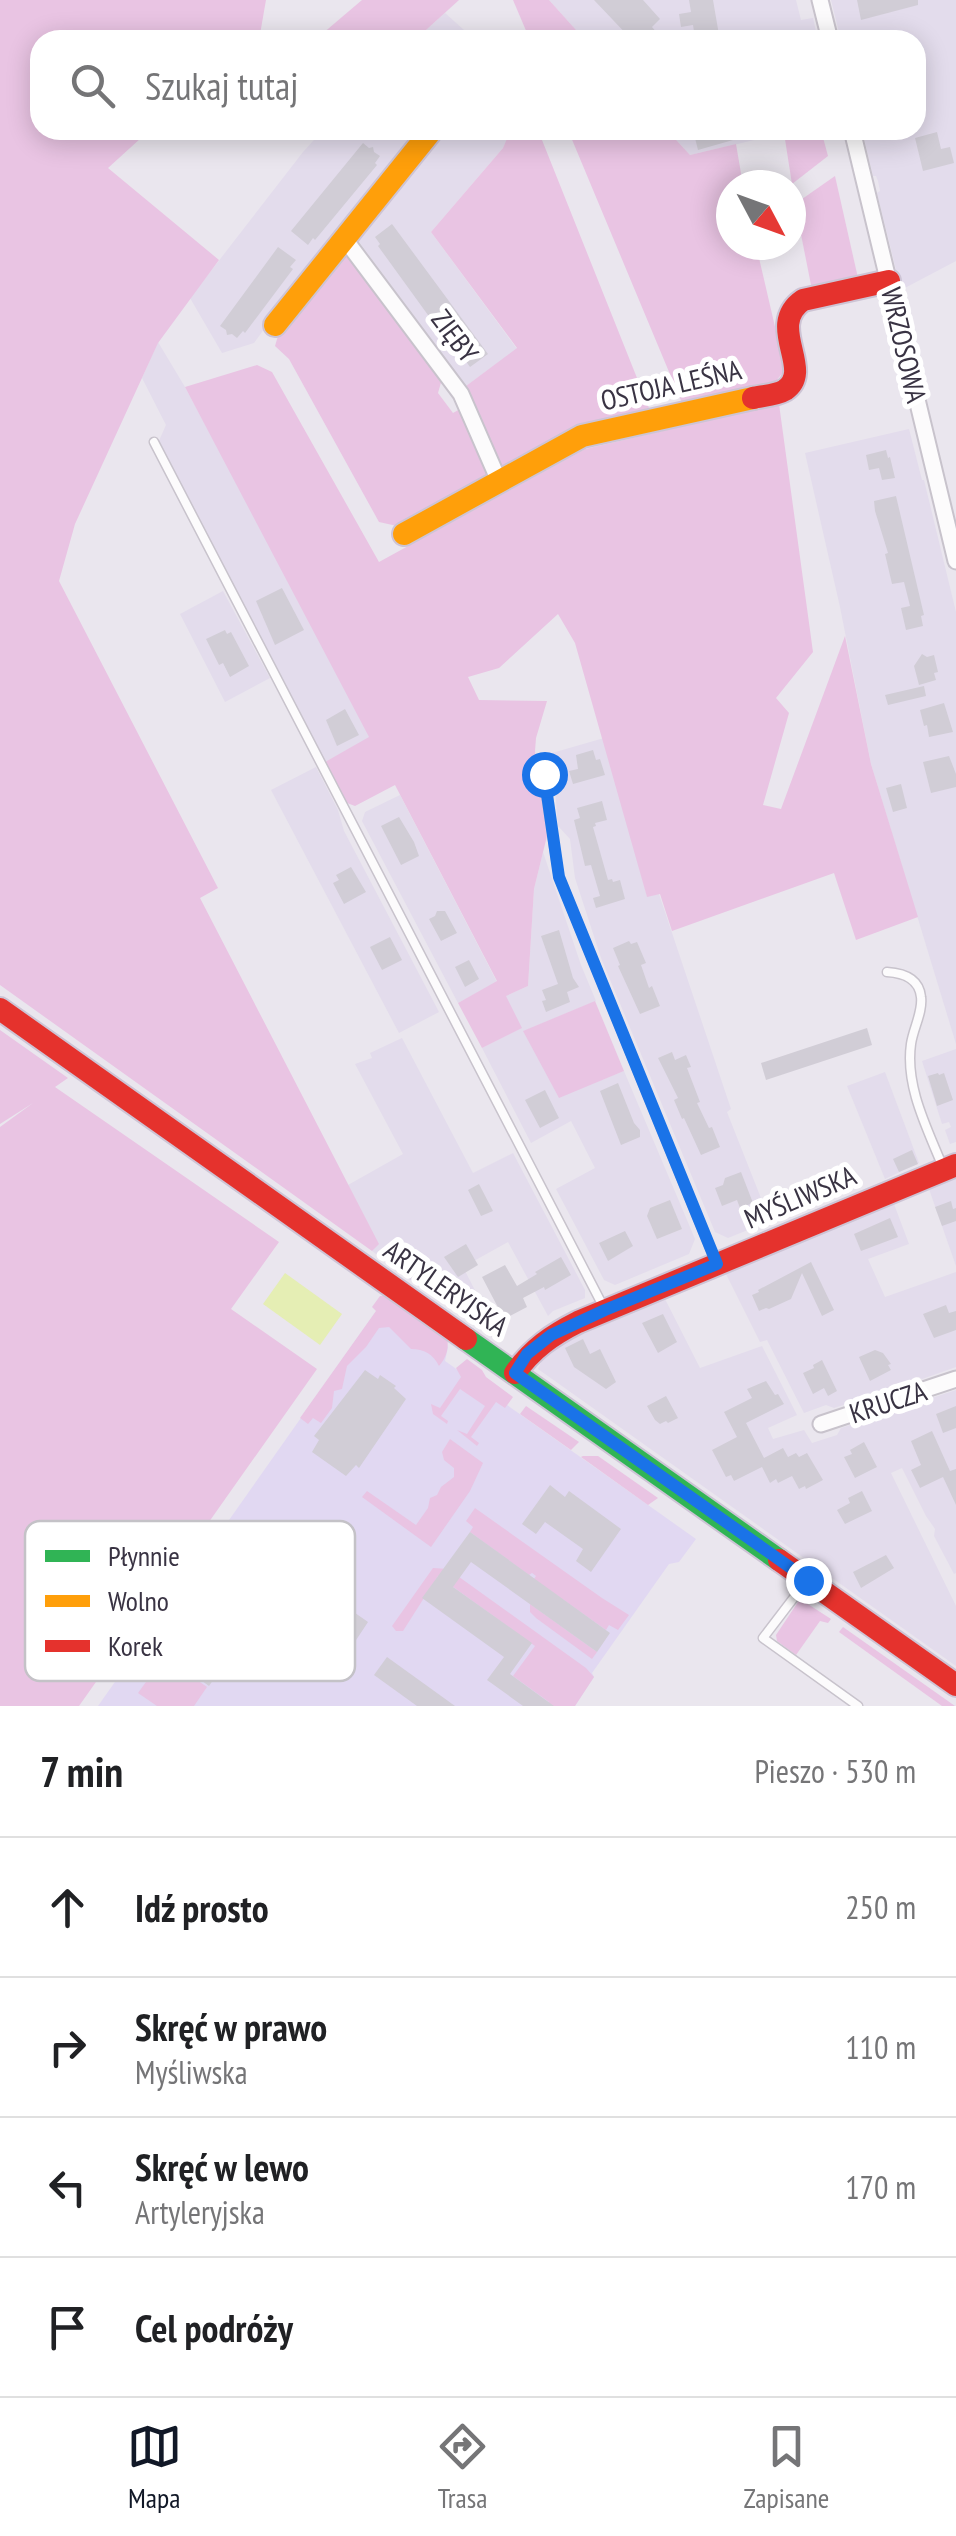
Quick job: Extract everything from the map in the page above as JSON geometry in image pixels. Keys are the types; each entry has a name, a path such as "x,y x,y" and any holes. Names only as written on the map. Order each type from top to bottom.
{"street":[{"path":"820,0 828,30"},
{"path":"275,324 424,140"},
{"name":"WRZOSOWA","path":"854,140 956,561"},
{"name":"ZIĘBY","path":"344,238 462,394 499,481"},
{"name":"OSTOJA LEŚNA","path":"404,534 582,436 784,390 795,373 786,319 794,305 889,281"},
{"name":"ARTYLERYJSKA","path":"2,1014 956,1685"},
{"name":"MYŚLIWSKA","path":"515,1373 527,1354 551,1335 950,1167"},
{"name":"KRUCZA","path":"821,1424 956,1379"}],"lane":[{"path":"154,442 605,1310"},
{"path":"544,774 559,877 717,1264"},
{"path":"887,972 902,972 915,982 921,997 910,1044 910,1071 916,1099 950,1167"},
{"path":"808,1580 763,1638 858,1706"}],"shaded area":[{"path":"0,0 266,0 261,30 30,30 30,140 139,140 108,168 219,260 158,343 75,524 59,581 218,888 200,898 379,1244 372,1251 0,985"},
{"path":"362,0 459,0 426,30 327,30"},
{"path":"513,0 549,0 576,30 526,30"},
{"path":"549,0 796,0 801,20 813,18 816,30 576,30"},
{"path":"831,0 956,0 956,261 901,290 877,193 878,181 873,176 864,140 926,140 926,30 838,30"},
{"path":"445,13 464,30 426,30"},
{"path":"314,140 415,140 307,270 254,343 222,353 190,298"},
{"path":"433,140 507,140 431,232 517,349 466,386 359,242 356,232"},
{"path":"506,140 542,140 649,408 575,427 502,467 494,459 466,386 517,348 431,232"},
{"path":"572,140 676,140 690,155 736,144 740,170 716,170 716,260 759,260 785,370 776,381 682,403"},
{"path":"676,140 755,140 690,155"},
{"path":"785,140 824,140 828,156 806,173 806,170 790,170"},
{"path":"835,176 858,278 812,290 806,260 806,196"},
{"path":"337,254 351,256 442,379 438,393 453,413 460,409 487,476 397,526 379,522 289,359 275,346 280,329"},
{"path":"158,342 370,738 325,762 158,443 166,425 142,378"},
{"path":"257,365 272,372 379,562 585,449 779,404 813,652 776,698 789,713 763,805 781,809 845,636 871,764 918,917 856,940 834,873 672,931 660,894 647,897 575,643 558,614 499,668 468,677 479,700 547,701 535,751 547,836 534,889 528,986 506,996 522,1028 482,1048 458,1003 497,981 395,785 355,806 347,803 325,762 369,737 185,387"},
{"path":"909,429 956,612 956,1044 871,764 805,453"},
{"path":"223,591 270,678 225,702 180,614"},
{"path":"604,738 647,896 659,894 731,1109 727,1112 770,1221 728,1238 715,1232 601,958 575,878 570,839 558,826 552,753"},
{"path":"316,767 344,831 439,1012 399,1033 271,790"},
{"path":"400,795 497,982 458,1003 362,821 365,812"},
{"path":"543,852 596,1001 524,1031 559,1097 624,1071 695,1239 689,1254 615,1285 604,1280 556,1189 595,1168 571,1121 531,1143 482,1048 521,1028 505,996 528,986 534,889"},
{"path":"595,1001 624,1071 559,1098 523,1031"},
{"path":"0,1030 68,1078 55,1087 279,1242 231,1309 317,1369 210,1521 25,1521 25,1681 97,1681 79,1706 0,1706 0,1127 33,1103 0,1124"},
{"path":"402,1038 473,1173 513,1153 585,1290 585,1298 548,1316 508,1242 463,1267 499,1337 490,1336 456,1312 448,1299 441,1303 372,1251 378,1243 348,1185 403,1154 355,1064"},
{"path":"956,1049 956,1142 950,1144 945,1130 951,1127 949,1122 942,1124 922,1061"},
{"path":"885,1072 919,1163 885,1179 847,1086"},
{"path":"956,1178 956,1266 929,1189"},
{"path":"894,1204 909,1244 868,1259 885,1297 956,1272 956,1367 834,1408 826,1405 804,1413 767,1340 760,1342 726,1274"},
{"path":"285,1273 342,1314 320,1345 263,1304"},
{"path":"392,1295 446,1334 448,1347 442,1363 439,1366 428,1353 411,1349 389,1327 379,1328 347,1366 342,1389 334,1391 332,1408 321,1423 313,1418 308,1424 300,1418 376,1311 372,1307 380,1296"},
{"path":"665,1299 700,1368 762,1346 797,1415 768,1428 773,1439 804,1430 812,1443 837,1435 841,1428 956,1390 956,1573 902,1468 891,1473 956,1606 956,1666 538,1369 544,1356 571,1339"},
{"path":"393,1307 448,1347 445,1361 696,1539 679,1562 669,1564 592,1673 594,1677 575,1706 98,1706 116,1681 355,1681 355,1521 228,1521 377,1310"},
{"path":"467,1359 513,1397 505,1408 496,1402 471,1437 479,1443 477,1446 457,1430 467,1434 485,1406 460,1389 441,1416 447,1424 433,1414 431,1404 440,1408 461,1377 456,1368"},
{"path":"526,1406 579,1442 571,1450 520,1414"},
{"path":"450,1439 483,1463 470,1491 431,1547 362,1497 367,1491 416,1525 430,1498 454,1477 454,1468 444,1460 442,1452"},
{"path":"583,1456 598,1456 658,1498 648,1505"},
{"path":"475,1508 629,1615 618,1630 609,1625 606,1630 470,1532 473,1527 466,1521"},
{"path":"433,1568 448,1569 586,1668 594,1677 575,1706 547,1706 549,1702 513,1676 535,1646 438,1576 403,1631 396,1631 392,1626"},
{"path":"800,1599 831,1619 828,1623 820,1621 796,1655 777,1641 776,1635"},
{"path":"530,1604 597,1652 592,1659 536,1618 530,1612"},
{"path":"843,1627 955,1706 942,1706 839,1632"},
{"path":"147,1681 198,1681 207,1687 194,1706 157,1706 138,1693"}],"building":[{"path":"594,0 643,0 660,19 652,27 655,30 622,30"},
{"path":"689,0 713,0 718,30 681,27 679,14 691,12"},
{"path":"857,0 918,0 918,5 861,20"},
{"path":"937,132 941,149 950,147 954,163 923,171 915,140 926,140 926,135"},
{"path":"696,140 733,140 698,150"},
{"path":"363,143 380,156 377,165 308,245 291,231"},
{"path":"392,224 488,354 470,367 465,360 462,362 378,246 375,237"},
{"path":"278,247 296,260 290,267 293,269 245,333 237,338 227,335 220,326"},
{"path":"886,450 895,478 882,480 879,468 869,470 866,455"},
{"path":"896,496 924,615 923,626 906,630 901,608 910,606 904,582 892,584 874,501"},
{"path":"282,588 304,630 275,645 256,601"},
{"path":"225,630 227,634 231,632 249,666 230,677 206,639"},
{"path":"922,654 934,655 938,672 934,673 936,680 919,685 914,666"},
{"path":"924,686 926,696 888,705 885,695"},
{"path":"944,703 953,732 929,737 920,710"},
{"path":"345,709 359,735 337,746 326,720"},
{"path":"593,750 605,775 573,784 569,771 578,769 576,755"},
{"path":"949,756 956,787 931,793 923,762"},
{"path":"901,784 907,808 893,812 886,788"},
{"path":"602,801 607,820 593,827 608,880 620,880 625,899 596,908 593,898 600,896 591,865 585,866 574,820 580,818 577,808"},
{"path":"399,817 419,856 401,865 381,826"},
{"path":"351,867 366,892 344,904 333,883 339,880 336,875"},
{"path":"437,911 445,911 457,933 441,941 429,919"},
{"path":"559,930 579,987 567,992 570,1002 546,1012 542,990 558,984 541,936"},
{"path":"390,937 402,960 382,970 370,947"},
{"path":"637,942 646,963 641,965 649,988 652,986 660,1006 640,1014 613,948"},
{"path":"469,960 479,979 465,987 455,967"},
{"path":"867,1028 872,1045 766,1080 761,1063"},
{"path":"672,1052 675,1060 686,1055 700,1102 697,1103 720,1147 701,1155 658,1058"},
{"path":"944,1073 953,1100 937,1106 928,1076"},
{"path":"618,1083 640,1130 640,1137 621,1145 600,1091"},
{"path":"545,1090 559,1118 540,1128 525,1100"},
{"path":"912,1150 918,1164 899,1172 893,1159"},
{"path":"741,1172 753,1203 740,1208 737,1200 722,1206 715,1188 723,1185 725,1178"},
{"path":"479,1184 493,1211 481,1216 468,1190"},
{"path":"670,1200 682,1229 657,1239 647,1216 650,1208"},
{"path":"951,1201 953,1209 956,1208 956,1221 942,1226 935,1207"},
{"path":"890,1218 898,1237 861,1251 854,1234"},
{"path":"625,1231 633,1246 608,1261 599,1243"},
{"path":"466,1244 478,1265 458,1277 444,1257"},
{"path":"561,1257 571,1275 523,1298 527,1307 508,1317 502,1315 482,1277 505,1265 517,1286"},
{"path":"811,1262 834,1310 822,1316 802,1273 791,1299 759,1311 752,1295"},
{"path":"946,1305 949,1313 956,1311 956,1330 934,1338 923,1314"},
{"path":"663,1314 677,1342 658,1353 642,1323"},
{"path":"583,1339 590,1354 600,1349 616,1382 606,1389 574,1367 565,1348"},
{"path":"875,1350 883,1353 891,1370 870,1381 859,1357"},
{"path":"822,1360 837,1391 828,1396 824,1388 813,1394 803,1373"},
{"path":"365,1370 396,1386 406,1399 359,1468 356,1465 346,1476 312,1452 319,1440 314,1436"},
{"path":"766,1381 784,1404 746,1423 764,1458 783,1448 788,1457 807,1453 823,1480 806,1489 799,1489 792,1476 770,1483 762,1467 734,1481 731,1475 726,1477 712,1450 737,1437 724,1412 752,1398 747,1389"},
{"path":"666,1396 678,1418 660,1424 647,1406"},
{"path":"956,1406 956,1428 943,1433 936,1414"},
{"path":"932,1431 950,1471 956,1469 956,1505 943,1477 920,1488 911,1470 921,1465 911,1441"},
{"path":"864,1442 877,1467 855,1478 844,1457"},
{"path":"550,1485 565,1497 569,1491 621,1529 591,1572 576,1561 583,1549 545,1522 536,1534 522,1524"},
{"path":"862,1491 872,1511 845,1524 837,1510"},
{"path":"470,1532 610,1633 597,1652 471,1562 453,1587 532,1643 510,1674 554,1706 523,1706 487,1680 504,1657 422,1598"},
{"path":"886,1555 894,1568 861,1588 853,1572"},
{"path":"355,1613 368,1622 355,1642"},
{"path":"387,1657 455,1706 417,1706 374,1675"}],"traffic: fast":[{"path":"466,1339 779,1560"}],"traffic: slow":[{"path":"275,325 424,140"},
{"path":"404,534 582,436 753,398"}],"traffic: jam":[{"path":"753,398 782,392 793,381 788,322 803,300 889,281"},
{"path":"0,1009 466,1339"},
{"path":"515,1373 543,1343 578,1322 956,1165"},
{"path":"779,1560 956,1685"}],"route":[{"path":"544,774 559,877 717,1264 551,1335 527,1354 515,1373 808,1580"}]}
